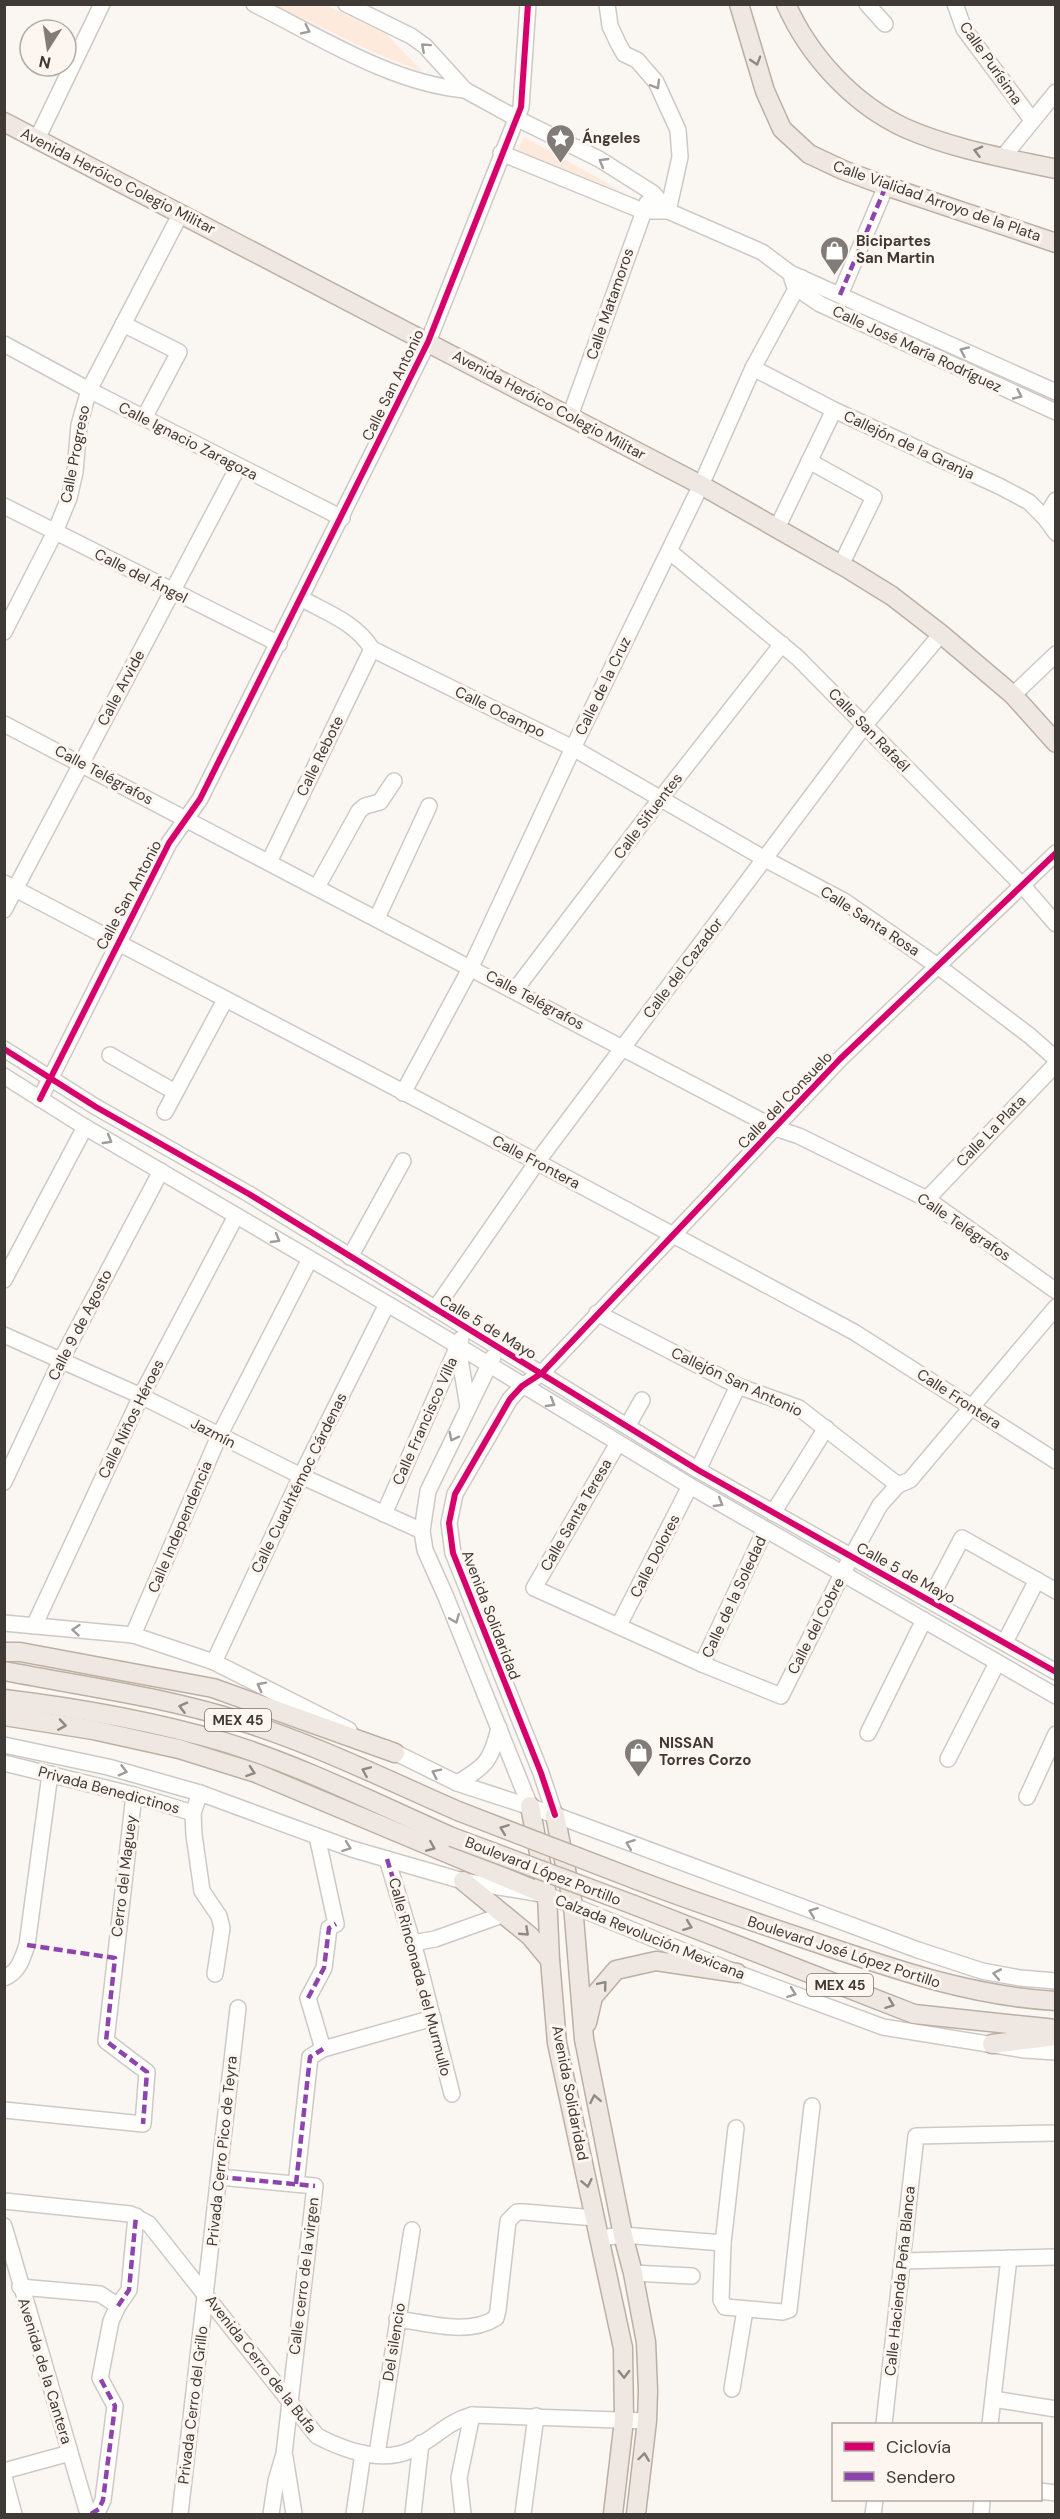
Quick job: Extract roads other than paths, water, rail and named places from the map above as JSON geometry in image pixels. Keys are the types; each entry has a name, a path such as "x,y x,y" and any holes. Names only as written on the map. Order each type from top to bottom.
{"main road":[{"name":"Calle Vialidad Arroyo de la Plata","path":"739,4 765,91 782,129 809,154 886,186 1050,237"},
{"path":"786,4 802,35 828,70 864,103 904,127 941,141 1056,169"},
{"name":"Avenida Heróico Colegio Militar","path":"4,122 701,485 841,565 892,596 940,634 1013,695 1056,743"},
{"path":"4,1652 20,1652 114,1668 213,1688 395,1753"},
{"name":"Boulevard López Portillo","path":"4,1671 158,1700 239,1720 317,1750 458,1811 637,1880"},
{"name":"Boulevard López Portillo","path":"4,1699 65,1706 143,1721 225,1743 275,1760 452,1837 633,1905"},
{"path":"4,1716 103,1732 179,1749 256,1773 547,1895"},
{"name":"Avenida Solidaridad","path":"530,1806 547,1895 557,2043 623,2348 624,2420 612,2514"},
{"name":"Avenida Solidaridad","path":"555,1815 573,1905 584,2039 646,2342 647,2421 636,2514"},
{"name":"Boulevard José López Portillo","path":"637,1880 729,1915 913,1975 1000,1997 1056,2001"},
{"path":"463,1881 530,1936 550,1960"},
{"name":"Boulevard José López Portillo","path":"633,1905 914,2013 1056,2029"},
{"path":"584,2039 593,1997 615,1971 656,1961 737,1973"},
{"path":"992,2044 1056,2036"}],"street":[{"path":"37,139 102,4"},
{"path":"254,4 413,81 442,88 465,90"},
{"path":"346,4 411,36 425,46 465,90"},
{"name":"Calle San Antonio","path":"40,1098 169,843 200,799 302,599 428,342 521,107 528,4"},
{"path":"607,4 610,26 624,54 637,60 656,82 678,130 680,157 668,211"},
{"path":"867,4 885,24"},
{"name":"Calle Purísima","path":"955,4 964,29 1032,120"},
{"name":"Calle José María Rodríguez","path":"465,90 599,159 653,193 668,211"},
{"path":"1003,157 1056,92"},
{"name":"Calle José María Rodríguez","path":"501,153 643,210 668,211 762,252 796,279 820,304 1056,412"},
{"path":"840,295 886,186"},
{"name":"Calle Matamoros","path":"570,416 643,210 653,193"},
{"name":"Calle Progreso","path":"4,632 55,532 69,498 75,472 79,425 89,390 181,213"},
{"name":"Calle José María Rodríguez","path":"796,279 840,295 1056,392"},
{"name":"Calle de la Cruz","path":"404,1093 471,967 573,748 701,485 796,279"},
{"path":"123,324 179,352 144,418"},
{"name":"Calle Ignacio Zaragoza","path":"4,344 89,390 342,518"},
{"name":"Callejón de la Granja","path":"753,368 834,410 1029,502 1056,533"},
{"path":"777,528 834,410"},
{"path":"809,461 874,496 841,565"},
{"name":"Calle Arvide","path":"4,910 10,886 82,764 238,466"},
{"path":"1045,518 1056,500"},
{"name":"Calle del Ángel","path":"4,506 279,644"},
{"name":"Calle San Rafaél","path":"669,551 783,644 1023,886 1056,924"},
{"name":"Calle Ocampo","path":"302,599 348,623 364,636 372,649 573,748 765,859"},
{"name":"Calle del Cazador","path":"435,1308 537,1162 864,726 940,634"},
{"name":"Calle Sifuentes","path":"515,990 661,798 783,644"},
{"name":"Calle Rebote","path":"269,862 372,649"},
{"path":"1013,695 1056,654"},
{"name":"Calle Telégrafos","path":"4,724 775,1128 799,1136 927,1199 1056,1291"},
{"path":"317,887 359,811 365,806 380,802 394,781"},
{"path":"377,918 429,806"},
{"name":"Calle del Consuelo","path":"542,1373 840,1059 1056,853"},
{"name":"Calle Santa Rosa","path":"765,859 844,901 939,967 1030,1036 1056,1059"},
{"name":"Calle Frontera","path":"10,886 537,1162 854,1332 1056,1461"},
{"path":"165,1112 225,1000"},
{"name":"Calle 5 de Mayo","path":"4,1049 96,1107 249,1194 698,1470 1056,1672"},
{"path":"110,1055 175,1092"},
{"name":"Calle La Plata","path":"927,1199 1056,1064"},
{"path":"6,1081 40,1098 85,1127 765,1530 1056,1696"},
{"path":"4,1280 85,1127"},
{"path":"350,1257 403,1161"},
{"name":"Calle 9 de Agosto","path":"4,1482 61,1360 161,1171"},
{"name":"Calle Niños Héroes","path":"34,1626 141,1396 236,1216"},
{"name":"Calle Independencia","path":"133,1635 219,1436 310,1259"},
{"name":"Calle Cuauhtémoc Cárdenas","path":"214,1662 301,1476 387,1304"},
{"name":"Calle del Cobre","path":"702,1664 781,1696 851,1556 880,1505 898,1485 910,1480 1056,1307"},
{"name":"Callejón San Antonio","path":"597,1313 738,1386 799,1408 898,1485"},
{"name":"Calle Francisco Villa","path":"384,1514 466,1328"},
{"name":"Jazmín","path":"4,1335 141,1396 301,1476 422,1531"},
{"path":"458,1347 468,1407"},
{"name":"Avenida Solidaridad","path":"497,1347 428,1491 422,1531 425,1550 530,1806"},
{"name":"Avenida Solidaridad","path":"542,1373 522,1386 510,1399 455,1494 449,1523 453,1553 541,1773 555,1815"},
{"path":"698,1470 738,1386"},
{"path":"628,1425 642,1400"},
{"path":"773,1513 826,1428"},
{"name":"Calle Santa Teresa","path":"618,1443 534,1588 620,1625"},
{"name":"Calle Dolores","path":"620,1625 690,1486"},
{"name":"Calle de la Soledad","path":"702,1664 765,1530"},
{"path":"930,1599 962,1538 1056,1591"},
{"path":"1005,1642 1037,1580"},
{"path":"868,1733 924,1620"},
{"path":"4,1623 133,1635 214,1662 457,1783 555,1815 918,1950 982,1971 1020,1978 1056,1981"},
{"path":"620,1625 702,1664"},
{"path":"948,1759 996,1663"},
{"path":"457,1783 478,1771 493,1754 499,1728"},
{"path":"1027,1797 1056,1734"},
{"name":"Calzada Revolución Mexicana","path":"4,1745 108,1767 200,1792 317,1836 463,1881 547,1895 737,1973 883,2027 1056,2052"},
{"name":"Privada Benedictinos","path":"4,1763 134,1795 194,1813 200,1792"},
{"path":"4,1978 11,1976 20,1965 27,1945 50,1774"},
{"name":"Cerro del Maguey","path":"4,2110 143,2124 147,2072 106,2041 134,1795"},
{"path":"194,1813 194,1835 202,1891 219,1916 222,1928 215,1974"},
{"path":"317,1836 336,1924 329,1928 324,1968 308,1998 323,2049"},
{"name":"Calle Rinconada del Murmullo","path":"387,1859 413,1943 452,2094"},
{"path":"413,1943 435,1938 505,1914"},
{"name":"Privada Cerro Pico de Teyra","path":"205,2295 238,2008"},
{"path":"219,2177 296,2184 310,2057 323,2049 433,2018"},
{"path":"736,2128 723,2244 721,2300 725,2307 783,2312 789,2310 812,2106"},
{"name":"Calle Hacienda Peña Blanca","path":"884,2423 904,2261 916,2136 1056,2133"},
{"name":"Calle cerro de la virgen","path":"284,2454 315,2186 296,2184"},
{"path":"4,2201 136,2216 129,2290 111,2321 100,2378 115,2406 103,2500 99,2509 90,2514"},
{"path":"397,2319 468,2328 485,2326 496,2318 508,2221 517,2212 595,2218"},
{"name":"Avenida Cerro de la Bufa","path":"136,2216 149,2224 317,2436 339,2447 370,2454 395,2454 412,2449 456,2420 472,2415 647,2421"},
{"name":"Avenida de la Cantera","path":"4,2226 20,2287 90,2514"},
{"name":"Del silencio","path":"354,2514 370,2454 412,2230"},
{"path":"600,2238 623,2235 723,2244"},
{"path":"904,2261 1056,2257"},
{"path":"990,2423 1009,2258"},
{"path":"633,2273 692,2276"},
{"path":"20,2287 100,2294 118,2306"},
{"name":"Privada Cerro del Grillo","path":"180,2514 205,2295"},
{"path":"732,2389 745,2310"},
{"path":"993,2399 1056,2409"},
{"path":"463,2514 459,2478 472,2415"},
{"path":"523,2514 536,2416"},
{"path":"413,2514 421,2443"},
{"path":"4,2471 70,2453"},
{"path":"271,2514 276,2481 284,2454"},
{"path":"284,2454 294,2514"},
{"path":"4,2476 15,2514"}],"place":[{"name":"Ángeles","path":"561,164"},
{"name":"Bicipartes San Martin","path":"835,276"},
{"name":"NISSAN Torres Corzo","path":"638,1778"}]}
